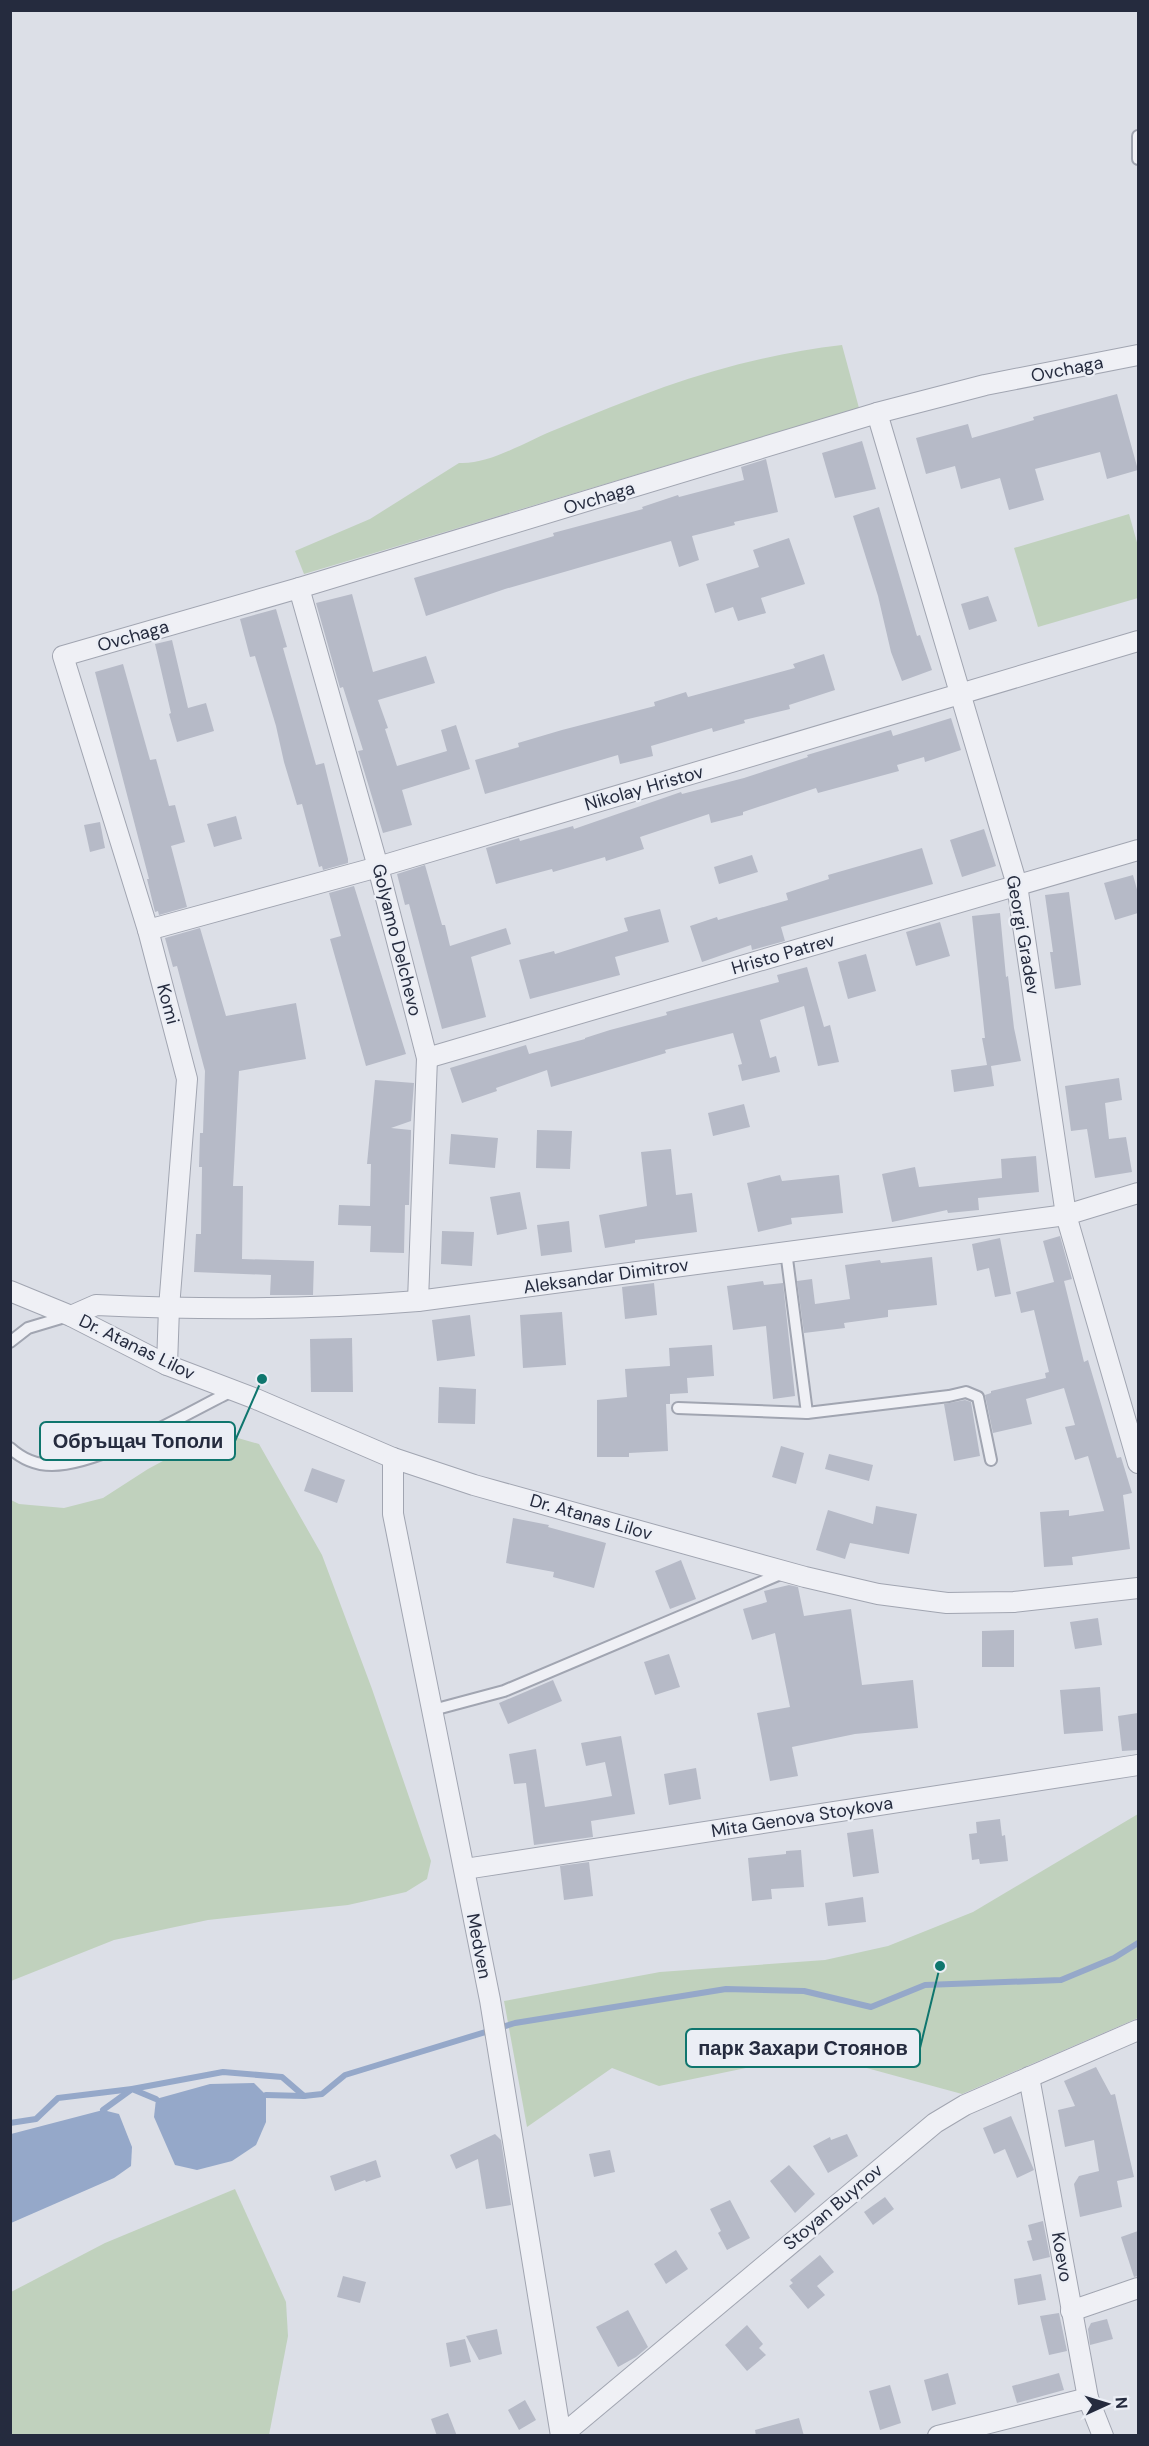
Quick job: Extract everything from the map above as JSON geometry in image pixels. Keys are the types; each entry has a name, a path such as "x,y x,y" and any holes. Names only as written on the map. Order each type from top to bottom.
{"street":[{"name":"Ovchaga","path":"63,656 299,588 877,413 985,385 1138,355"},
{"name":"Georgi Gradev","path":"877,413 1017,885 1066,1215 1133,1422 1138,1463"},
{"name":"Golyamo Delchevo","path":"299,588 378,867 428,1058 418,1301"},
{"name":"Nikolay Hristov","path":"148,930 378,867 1138,641"},
{"name":"Komi","path":"63,656 148,930 187,1079 169,1308 167,1365"},
{"name":"Hristo Patrev","path":"428,1058 1138,850"},
{"name":"Aleksandar Dimitrov","path":"71,1316 96,1305 169,1308 334,1308 418,1301 1066,1215 1138,1193"},
{"name":"Dr. Atanas Lilov","path":"10,1291 71,1316 167,1365 234,1390 393,1458 474,1485 786,1572 878,1594 946,1603 1014,1602 1138,1588"},
{"name":"Medven","path":"393,1458 393,1514 465,1869 507,2099 561,2436"},
{"name":"Mita Genova Stoykova","path":"465,1869 1138,1765"},
{"name":"Stoyan Buynov","path":"561,2436 935,2123 965,2105 1138,2030"},
{"name":"Koevo","path":"1029,2077 1088,2398 1103,2436"},
{"path":"1071,2311 1138,2288"},
{"path":"938,2436 1088,2398"}],"lane":[{"path":"1138,136 1138,159"},
{"path":"786,1251 807,1413"},
{"path":"10,1342 28,1328 71,1316"},
{"path":"10,1448 21,1458 51,1465 80,1462 118,1447 234,1390"},
{"path":"678,1408 807,1413 950,1396 966,1392 978,1397 991,1460"},
{"path":"433,1710 504,1691 786,1572"}],"green space":[{"path":"842,345 859,408 304,574 295,551 370,519 459,463 471,463 496,456 610,407 707,373 774,356"},
{"path":"1129,514 1138,546 1138,598 1038,627 1014,548"},
{"path":"217,1432 259,1444 322,1555 372,1689 431,1861 427,1879 406,1892 348,1905 208,1920 114,1940 11,1981 11,1500 19,1504 64,1508 103,1498 148,1469"},
{"path":"1138,1814 1138,2018 962,2094 863,2067 765,2064 659,2086 612,2068 527,2127 504,2001 660,1972 825,1960 888,1946 973,1912"},
{"path":"235,2189 286,2302 288,2336 269,2435 11,2435 11,2292 105,2243"}],"water":[{"path":"254,2083 266,2095 266,2122 256,2145 232,2161 197,2170 175,2165 154,2117 156,2099 210,2084"},
{"path":"103,2110 119,2114 132,2147 131,2166 114,2178 11,2223 11,2134"}],"building":[{"path":"1117,394 1138,470 1107,479 1100,452 1035,469 1044,500 1009,510 1000,478 961,489 955,466 926,474 916,438 968,424 972,438 1034,420 1033,417"},
{"path":"862,441 876,489 835,498 822,453"},
{"path":"766,459 778,512 734,522 735,525 692,536 699,560 679,567 671,541 505,589 426,616 414,578 554,536 553,533 643,509 642,507 678,495 679,497 744,480 741,467"},
{"path":"879,507 917,636 920,635 932,670 902,681 891,652 878,596 853,516"},
{"path":"789,538 805,584 761,598 766,613 738,621 733,607 715,613 706,584 759,567 753,550"},
{"path":"352,594 373,672 426,656 435,683 378,700 388,728 385,729 397,766 447,751 441,730 456,725 470,769 402,790 412,825 383,833 358,751 363,750 343,687 340,688 316,603"},
{"path":"988,596 997,621 969,630 961,604"},
{"path":"276,609 287,647 283,648 316,765 324,763 348,859 348,863 323,870 322,866 319,867 302,804 297,805 255,656 250,657 240,619"},
{"path":"172,640 188,708 206,703 214,731 177,742 155,644"},
{"path":"824,654 835,690 789,705 790,709 744,720 745,723 713,732 712,728 651,746 653,756 620,764 618,755 485,794 475,760 519,747 518,743 655,706 654,702 686,692 688,697 795,668 793,664"},
{"path":"123,664 150,760 156,759 169,806 175,805 185,842 171,846 187,907 159,915 158,911 155,912 147,879 149,879 95,672"},
{"path":"951,718 961,750 925,762 924,757 897,765 899,771 818,793 816,788 743,812 743,815 711,823 709,814 640,837 644,849 606,861 605,857 553,872 552,869 496,884 486,848 573,826 574,829 681,792 682,794 744,778 808,757 807,755 891,730 893,736"},
{"path":"236,816 242,839 214,847 207,824"},
{"path":"100,822 105,848 90,852 84,825"},
{"path":"984,829 996,866 962,877 950,840"},
{"path":"922,848 933,884 781,927 785,941 752,950 751,945 702,962 690,926 788,900 786,893 829,879 828,875"},
{"path":"752,855 758,872 719,884 714,867"},
{"path":"425,865 450,946 506,928 511,944 471,957 486,1017 442,1029 409,904 405,905 397,874"},
{"path":"1133,875 1138,893 1138,913 1115,920 1104,883"},
{"path":"354,886 406,1054 366,1066 330,939 341,936 329,893"},
{"path":"1069,892 1081,985 1055,989 1050,952 1053,952 1045,895"},
{"path":"660,909 669,942 615,957 620,975 530,999 519,960 554,951 555,954 628,931 624,918"},
{"path":"1000,913 1006,977 1008,976 1014,1028 1021,1061 991,1066 994,1086 954,1092 951,1070 987,1065 982,1038 985,1038 972,916"},
{"path":"940,922 950,956 916,966 906,932"},
{"path":"200,928 226,1016 296,1003 306,1059 239,1071 233,1186 243,1186 242,1259 314,1261 313,1295 270,1295 271,1275 194,1272 196,1234 201,1234 202,1167 199,1167 200,1133 203,1133 205,1071 177,966 173,967 165,938"},
{"path":"866,954 876,991 848,999 838,962"},
{"path":"807,967 824,1027 830,1025 839,1062 818,1066 804,1006 760,1020 770,1058 776,1056 780,1072 742,1081 738,1065 742,1064 733,1033 665,1050 666,1053 551,1087 547,1070 462,1103 450,1068 526,1045 529,1054 585,1039 667,1015 666,1012 779,982 777,975"},
{"path":"1119,1078 1122,1100 1105,1103 1109,1139 1126,1137 1132,1172 1095,1178 1087,1129 1071,1131 1065,1086"},
{"path":"375,1080 414,1083 411,1121 391,1128 411,1130 409,1205 405,1205 404,1253 370,1252 371,1226 338,1225 339,1205 370,1206 371,1164 367,1164"},
{"path":"744,1104 750,1127 713,1136 708,1113"},
{"path":"537,1130 572,1131 570,1169 536,1168"},
{"path":"451,1134 498,1138 495,1168 449,1164"},
{"path":"671,1149 676,1195 692,1193 697,1232 635,1240 635,1243 605,1248 599,1215 647,1206 641,1152"},
{"path":"1036,1156 1039,1192 978,1198 979,1210 948,1213 947,1210 892,1222 882,1174 915,1167 919,1187 1002,1178 1001,1159"},
{"path":"780,1175 782,1181 839,1175 843,1213 791,1218 792,1224 758,1232 747,1183"},
{"path":"520,1192 527,1229 497,1235 490,1197"},
{"path":"569,1221 572,1252 541,1256 537,1225"},
{"path":"442,1231 474,1232 472,1266 441,1264"},
{"path":"1060,1236 1072,1279 1064,1281 1084,1362 1088,1360 1117,1458 1121,1457 1132,1493 1123,1495 1130,1549 1072,1557 1073,1565 1044,1567 1040,1512 1069,1510 1069,1516 1104,1511 1088,1456 1075,1460 1065,1427 1075,1425 1064,1388 1026,1399 1032,1424 993,1433 985,1395 991,1391 1046,1378 1045,1373 1049,1372 1034,1310 1021,1313 1016,1292 1054,1282 1043,1241"},
{"path":"1000,1238 1011,1294 995,1297 989,1268 977,1271 972,1244"},
{"path":"932,1257 937,1305 888,1310 888,1317 844,1323 845,1328 804,1333 797,1281 812,1279 815,1304 850,1299 845,1265"},
{"path":"763,1281 764,1285 783,1283 795,1396 773,1399 766,1326 733,1330 727,1286"},
{"path":"654,1283 657,1315 625,1319 622,1287"},
{"path":"562,1312 566,1365 523,1368 520,1315"},
{"path":"470,1315 475,1356 437,1361 432,1320"},
{"path":"352,1338 353,1392 311,1392 310,1339"},
{"path":"712,1345 714,1376 687,1378 688,1393 670,1394 670,1404 666,1404 668,1451 629,1453 629,1457 597,1457 597,1400 627,1397 625,1369 670,1366 669,1348"},
{"path":"439,1387 476,1389 475,1424 438,1423"},
{"path":"965,1400 971,1402 980,1456 954,1461 944,1404"},
{"path":"781,1446 804,1453 796,1484 772,1477"},
{"path":"829,1454 873,1465 869,1481 825,1469"},
{"path":"312,1468 345,1480 337,1503 304,1491"},
{"path":"876,1506 917,1514 909,1554 850,1543 845,1559 816,1550 828,1510 873,1524"},
{"path":"513,1518 549,1525 548,1527 606,1543 594,1588 553,1577 554,1572 506,1563"},
{"path":"681,1560 696,1599 670,1609 655,1571"},
{"path":"789,1585 798,1587 804,1616 851,1609 862,1685 913,1680 918,1728 855,1734 792,1747 798,1776 770,1781 757,1713 790,1707 775,1633 752,1640 743,1609 767,1602 764,1591"},
{"path":"1098,1618 1102,1645 1075,1649 1070,1622"},
{"path":"1014,1630 1014,1667 982,1667 982,1631"},
{"path":"669,1654 680,1687 655,1695 644,1662"},
{"path":"553,1680 562,1701 508,1724 499,1703"},
{"path":"1100,1687 1103,1731 1064,1734 1060,1690"},
{"path":"1138,1713 1138,1750 1122,1751 1118,1716"},
{"path":"621,1736 635,1814 591,1821 593,1837 534,1845 526,1783 514,1784 509,1754 536,1749 545,1807 584,1801 612,1796 605,1762 586,1766 581,1743"},
{"path":"696,1768 701,1799 669,1805 664,1774"},
{"path":"1000,1819 1002,1836 1005,1835 1008,1861 980,1864 979,1859 972,1860 969,1834 977,1833 976,1822"},
{"path":"873,1829 879,1873 853,1877 847,1833"},
{"path":"801,1850 804,1887 771,1889 772,1899 752,1901 748,1858"},
{"path":"589,1862 593,1896 564,1900 560,1866"},
{"path":"863,1897 866,1922 828,1926 825,1903"},
{"path":"1096,2067 1111,2095 1115,2094 1134,2177 1117,2181 1122,2207 1080,2217 1074,2184 1079,2176 1099,2171 1094,2140 1065,2147 1058,2110 1075,2106 1064,2081"},
{"path":"1011,2116 1034,2170 1017,2178 1005,2149 994,2154 983,2128"},
{"path":"495,2134 501,2140 511,2205 486,2209 478,2159 456,2169 450,2155"},
{"path":"847,2134 858,2156 828,2173 813,2146 830,2137 831,2140"},
{"path":"610,2150 615,2172 594,2177 589,2154"},
{"path":"376,2160 381,2177 335,2191 330,2176"},
{"path":"789,2165 815,2194 795,2213 770,2181"},
{"path":"885,2197 894,2209 873,2225 864,2212"},
{"path":"730,2200 750,2238 727,2250 718,2233 721,2231 710,2209"},
{"path":"1043,2221 1050,2257 1033,2261 1027,2241 1032,2240 1028,2225"},
{"path":"1138,2231 1138,2276 1134,2277 1121,2237"},
{"path":"676,2250 688,2269 666,2284 654,2264"},
{"path":"820,2255 834,2272 817,2286 825,2295 808,2309 789,2286 793,2283 790,2280"},
{"path":"1041,2274 1046,2300 1018,2305 1014,2279"},
{"path":"343,2276 366,2282 360,2303 337,2297"},
{"path":"628,2310 648,2347 618,2367 596,2327"},
{"path":"1059,2313 1067,2351 1049,2355 1040,2316"},
{"path":"1107,2319 1113,2339 1090,2345 1088,2329 1091,2323"},
{"path":"747,2325 763,2344 759,2348 766,2355 747,2371 725,2345"},
{"path":"497,2329 502,2354 479,2360 466,2336"},
{"path":"465,2339 471,2362 450,2367 446,2343"},
{"path":"948,2373 956,2404 932,2411 924,2380"},
{"path":"1059,2373 1064,2390 1017,2403 1012,2386"},
{"path":"890,2385 901,2423 880,2430 869,2391"},
{"path":"525,2400 536,2420 519,2430 508,2410"},
{"path":"448,2413 457,2436 437,2436 431,2419"},
{"path":"799,2418 804,2436 756,2436 755,2430"}],"waterway":[{"path":"10,2123 36,2119 58,2098 132,2089 223,2072 282,2077 304,2096 322,2094 345,2075 515,2023 726,1989 804,1991 871,2007 925,1985 1061,1980 1114,1958 1138,1943"},
{"path":"103,2110 132,2089 156,2099"},
{"path":"266,2095 304,2096"}],"place":[{"name":"Обръщач Тополи","path":"262,1379"},
{"name":"парк Захари Стоянов","path":"940,1966"}]}
